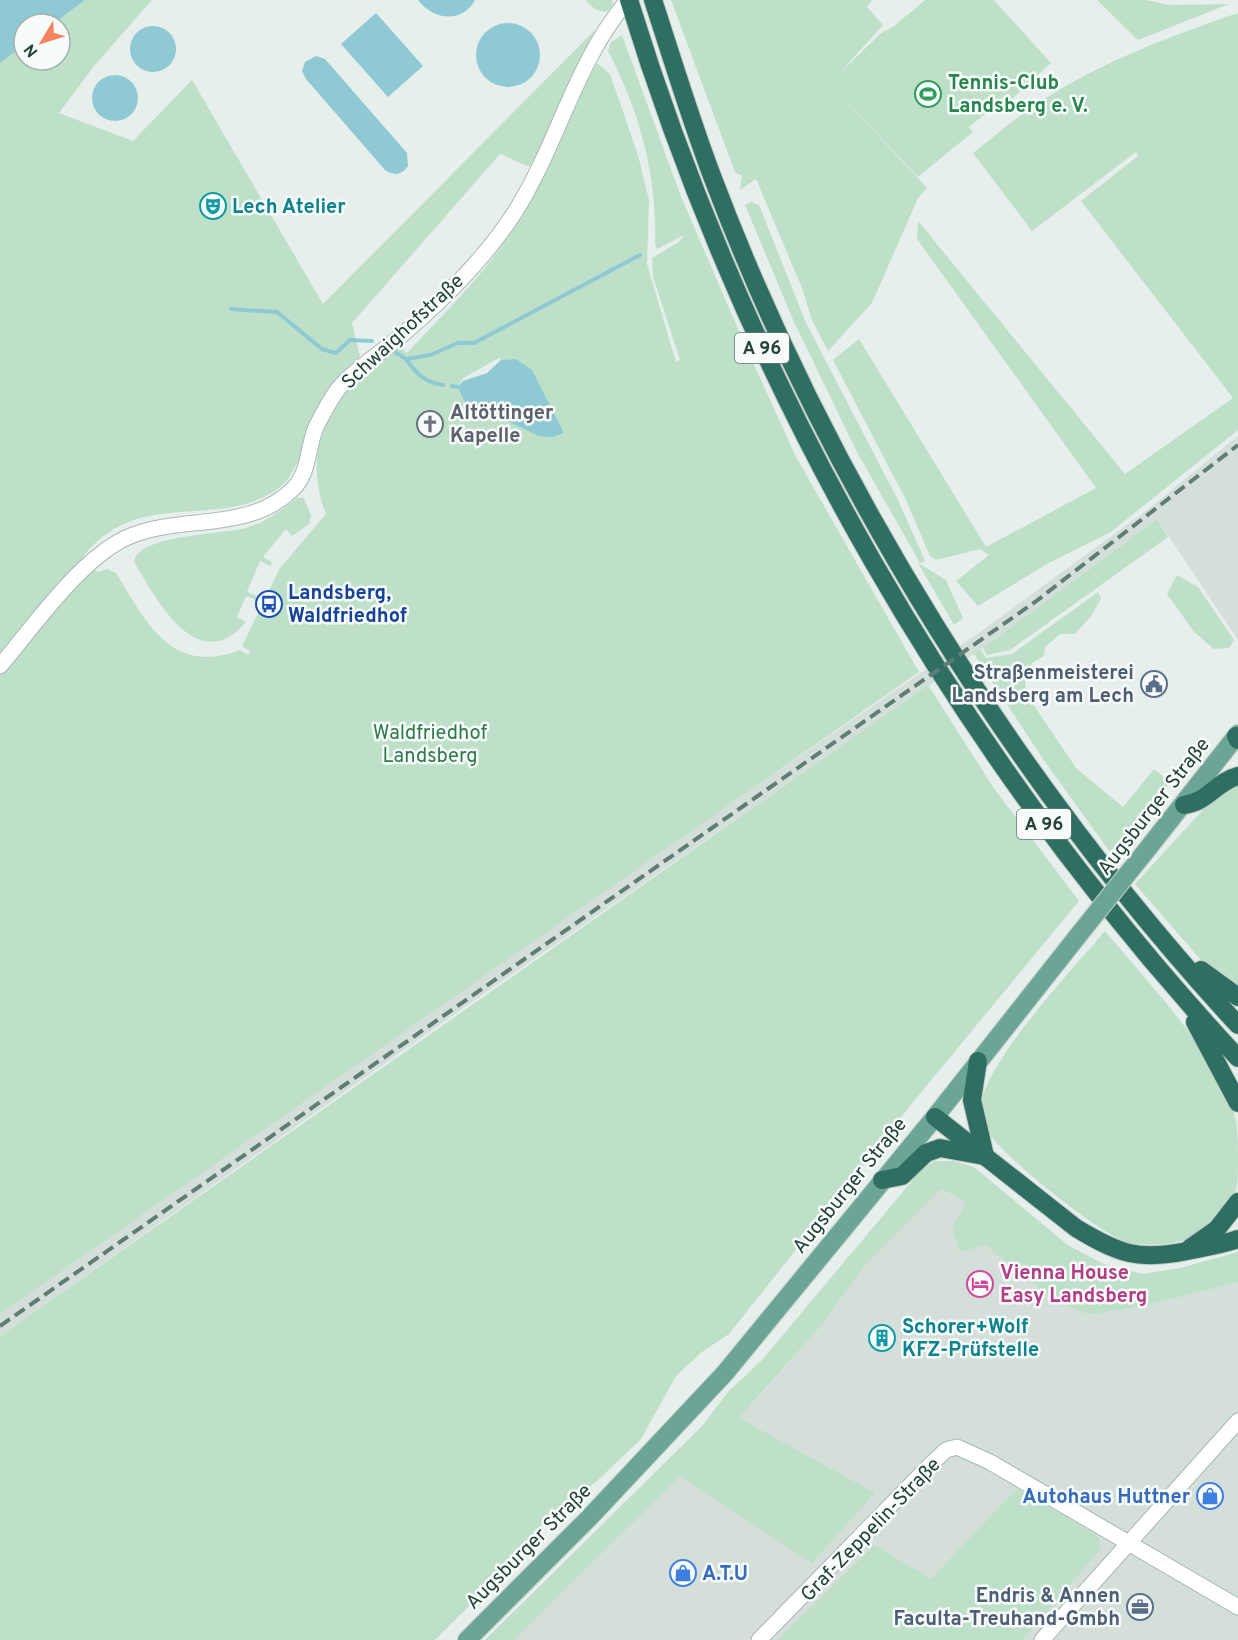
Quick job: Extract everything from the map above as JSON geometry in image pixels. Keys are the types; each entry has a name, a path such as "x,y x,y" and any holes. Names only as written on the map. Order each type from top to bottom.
{"highway":[{"name":"A 96","path":"629,0 693,187 756,336 813,454 874,566 927,654 1012,782 1179,994 1238,1058"},
{"name":"A 96","path":"655,7 712,176 777,328 873,516 917,594 986,704 1081,837 1147,920 1238,1025"},
{"path":"1184,805 1198,803 1224,783 1238,776"},
{"path":"1147,920 1209,978 1238,997"},
{"path":"1179,994 1238,1103"},
{"path":"978,1061 972,1100 986,1156"},
{"path":"935,1117 1076,1228 1102,1243 1128,1253 1149,1257 1238,1239"},
{"path":"882,1180 902,1176 926,1153 940,1148 986,1156"},
{"path":"1186,1251 1217,1229 1238,1202"}],"main road":[{"name":"Augsburger Straße","path":"467,1640 687,1415 935,1117 1238,736"}],"street":[{"name":"Schwaighofstraße","path":"2,664 75,579 112,545 133,535 155,529 207,523 258,513 292,490 305,472 316,428 337,391 358,368 396,340 445,294 490,246 514,212 537,172 571,92 598,46 607,25 629,0"},
{"path":"1042,1640 1238,1421"},
{"name":"Graf-Zeppelin-Straße","path":"759,1640 898,1501 930,1465 946,1450 957,1447 990,1462 1238,1607"}],"shaded area":[{"path":"1238,436 1238,640 1157,519 983,648 452,1016 0,1336 0,1314 625,876 983,630 1147,510"},
{"path":"941,1189 1138,1293 1238,1266 1238,1640 514,1640 755,1401 821,1326 865,1265"}],"green space":[{"name":"Waldfriedhof Landsberg","path":"85,0 152,0 94,66 59,113 133,141 192,80 323,304 595,30 530,167 500,154 352,323 360,356 287,481 267,495 245,504 222,509 151,516 129,522 105,535 84,555 97,572 107,569 116,573 151,626 164,640 179,650 196,656 216,656 240,650 248,655 250,651 242,646 280,568 326,514 318,487 317,462 321,439 329,418 342,397 377,361 398,345 407,353 468,288 497,253 521,215 576,100 597,63 610,74 638,155 649,200 647,264 676,362 680,360 653,277 652,258 679,242 684,235 657,249 653,193 644,144 629,97 608,51 611,42 622,35 680,194 796,457 919,672 0,1314 0,63 12,54 12,72 72,72 72,12 69,12","holes":["499,358 501,360 516,359 549,406 564,433 477,409 458,387 463,378"]},
{"path":"585,0 612,0 613,5 606,12 596,10"},
{"path":"671,0 873,0 867,7 883,25 837,76 880,34 894,26 925,0 994,0 1051,63 1001,109 995,106 969,127 973,132 918,177 829,83 927,188 918,198 872,303 828,351 812,320 802,288 756,179 740,190 742,176 735,172"},
{"path":"1097,0 1146,0 1169,5 1229,4 1138,40"},
{"path":"1238,13 1238,430 1111,532 1047,564 978,606 956,581 989,555 980,549 936,560 930,556 906,500 833,360 859,339 986,547 1096,488 917,239 918,221 1125,474 1233,398 1081,201 1138,156 1136,152 1032,231 973,153 1029,109 1085,75 1161,41"},
{"path":"751,202 759,205 806,323 899,502 925,561 920,563 857,452 794,322 745,205"},
{"path":"297,498 304,498 311,516 309,524 292,536 286,529 263,557 272,562 270,566 260,561 247,592 257,596 256,600 246,596 237,617 246,622 228,637 211,642 195,638 180,627 166,612 134,562 139,553 165,541 256,525"},
{"path":"1157,519 1168,537 1010,650 987,655 983,648"},
{"path":"918,563 946,580 963,618 954,625"},
{"path":"1177,575 1198,587 1234,640 1229,648 1214,649 1194,632 1167,594"},
{"path":"1098,592 1101,598 1092,615 1075,634 1060,634 1045,647 1044,656 1032,663 1026,676 1025,692 1076,768 1123,807 1154,769 1170,782 1115,859 1043,759 974,654 980,649 986,658 1012,654"},
{"path":"928,685 993,787 1079,901 914,1101 729,1334 702,1352 676,1376 641,1439 597,1481 537,1529 511,1564 435,1640 0,1640 0,1336"},
{"path":"1238,783 1238,991 1214,975 1135,884 1221,790"},
{"path":"1105,931 1180,1020 1198,1045 1227,1095 1236,1120 1238,1170 1234,1195 1222,1215 1213,1224 1181,1241 1156,1245 1131,1243 1118,1238 1078,1212 1031,1176 995,1142 983,1122 981,1108 985,1090 996,1068 1032,1016"},
{"path":"935,1161 954,1161 974,1167 1069,1246 1104,1264 1142,1274 1180,1268 1238,1252 1238,1282 1134,1307 1085,1313 1045,1292 986,1245 960,1252 952,1229 966,1202 941,1189 865,1265 821,1326 739,1418 875,1493 812,1563 680,1476 514,1640 485,1640 701,1427 729,1391 762,1360 922,1169"},
{"path":"1017,1488 1093,1533 1099,1539 1100,1550 1023,1640 778,1640 874,1545 931,1579"}],"water":[{"path":"0,0 85,0 69,12 12,12 12,54 0,63"},
{"path":"418,0 475,0 463,13 447,16 431,12"},
{"path":"376,13 423,66 388,97 341,44"},
{"path":"508,23 520,25 531,32 538,43 540,55 538,67 531,78 520,85 508,87 496,85 485,78 478,67 476,55 478,43 485,32 496,25"},
{"path":"153,26 169,33 176,49 169,65 153,72 137,65 130,49 137,33"},
{"path":"316,56 325,59 407,153 408,166 403,171 395,174 385,170 306,79 302,71 305,62"},
{"path":"115,75 131,82 138,98 131,114 115,121 99,114 92,98 99,82"},
{"path":"516,359 532,370 564,433 552,437 539,436 464,401 458,387 463,381 487,373 501,360"}],"waterway":[{"path":"395,352 406,359 430,355 458,343 474,343 640,255"},
{"path":"231,309 277,312 322,349 336,353 350,340 372,341"},
{"path":"406,359 422,377 443,385"},
{"path":"452,386 458,387"}],"railway":[{"path":"0,1326 1035,602 1238,445"}],"place":[{"name":"Tennis-Club Landsberg e. V.","path":"928,94"},
{"name":"Lech Atelier","path":"213,206"},
{"name":"Altöttinger Kapelle","path":"430,424"},
{"name":"Landsberg, Waldfriedhof","path":"269,604"},
{"name":"Straßenmeisterei Landsberg am Lech","path":"1154,684"},
{"name":"Vienna House Easy Landsberg","path":"980,1284"},
{"name":"Schorer+Wolf KFZ-Prüfstelle","path":"882,1338"},
{"name":"Autohaus Huttner","path":"1210,1496"},
{"name":"A.T.U","path":"683,1573"},
{"name":"Endris & Annen Faculta-Treuhand-Gmbh","path":"1140,1607"}]}
